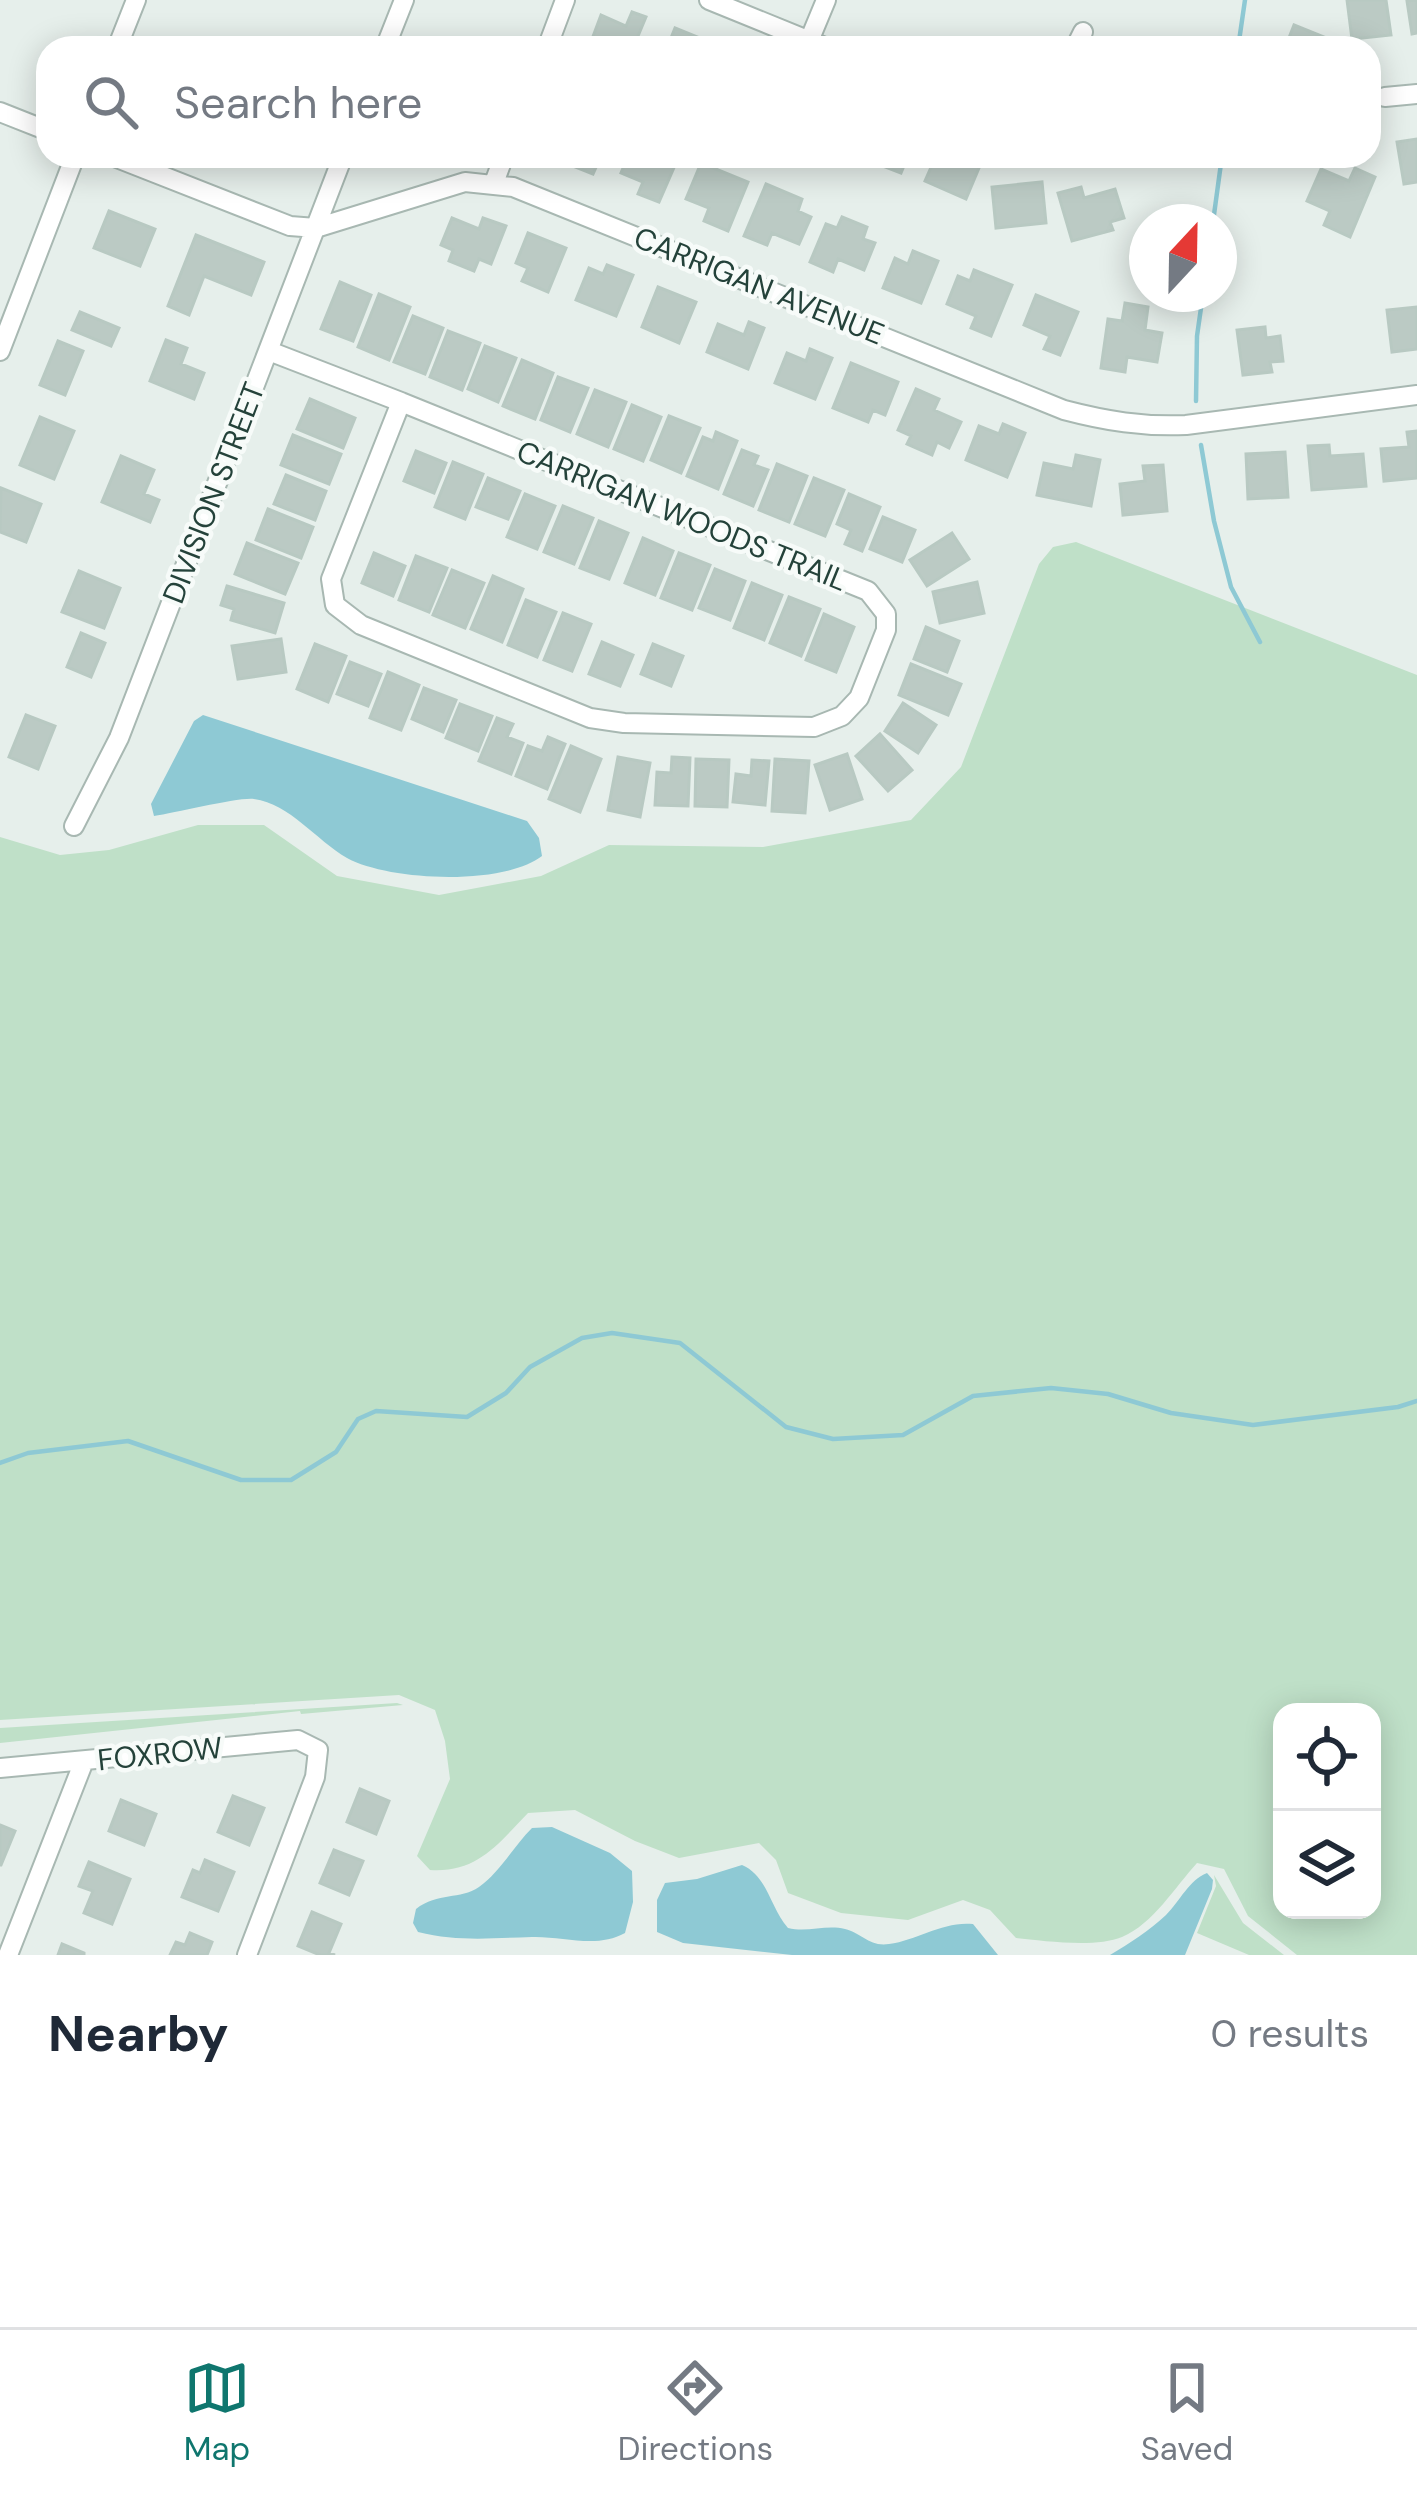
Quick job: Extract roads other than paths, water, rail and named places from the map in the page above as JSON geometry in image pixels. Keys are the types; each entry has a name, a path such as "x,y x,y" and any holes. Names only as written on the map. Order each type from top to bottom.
{"street":[{"path":"122,36 136,0"},
{"path":"390,36 404,0"},
{"path":"552,36 566,0"},
{"path":"710,0 798,36"},
{"path":"819,36 826,0"},
{"path":"1385,97 1417,94"},
{"path":"0,112 36,126"},
{"path":"0,351 70,168"},
{"path":"143,168 290,226 316,229"},
{"name":"DIVISION STREET","path":"74,826 119,738 339,168"},
{"path":"494,183 500,168"},
{"name":"CARRIGAN AVENUE","path":"316,229 441,188 465,182 494,183 538,196 1064,410 1104,421 1149,427 1186,425 1417,395"},
{"name":"CARRIGAN WOODS TRAIL","path":"269,351 401,403 868,591 886,614 886,630 859,698 842,716 814,727 590,718 361,625 335,605 331,579 401,403"},
{"name":"FOXROW","path":"0,1768 298,1740 318,1750 315,1778 247,1955"},
{"path":"8,1955 84,1761"}],"water":[{"path":"203,715 527,821 539,838 542,856 501,872 417,875 347,858 291,815 254,799 154,816 151,804 194,721"},
{"path":"552,1827 610,1853 632,1871 633,1902 625,1933 591,1941 461,1938 418,1932 413,1923 416,1909 479,1887 532,1828"},
{"path":"742,1865 758,1877 788,1928 838,1928 882,1944 951,1925 973,1924 998,1955 792,1955 683,1943 657,1932 657,1900 665,1883"},
{"path":"1207,1873 1213,1880 1212,1889 1185,1955 1110,1955 1160,1921"}],"waterway":[{"path":"1240,36 1245,0"},
{"path":"1215,204 1220,168"},
{"path":"1196,401 1200,312"},
{"path":"1201,445 1231,587 1260,642"},
{"path":"0,1463 28,1453 128,1441 241,1480 291,1480 336,1452 358,1419 376,1411 467,1417 506,1393 530,1367 582,1338 612,1333 680,1343 786,1427 833,1439 903,1435 973,1396 1051,1388 1108,1394 1171,1413 1253,1425 1417,1401"}]}
